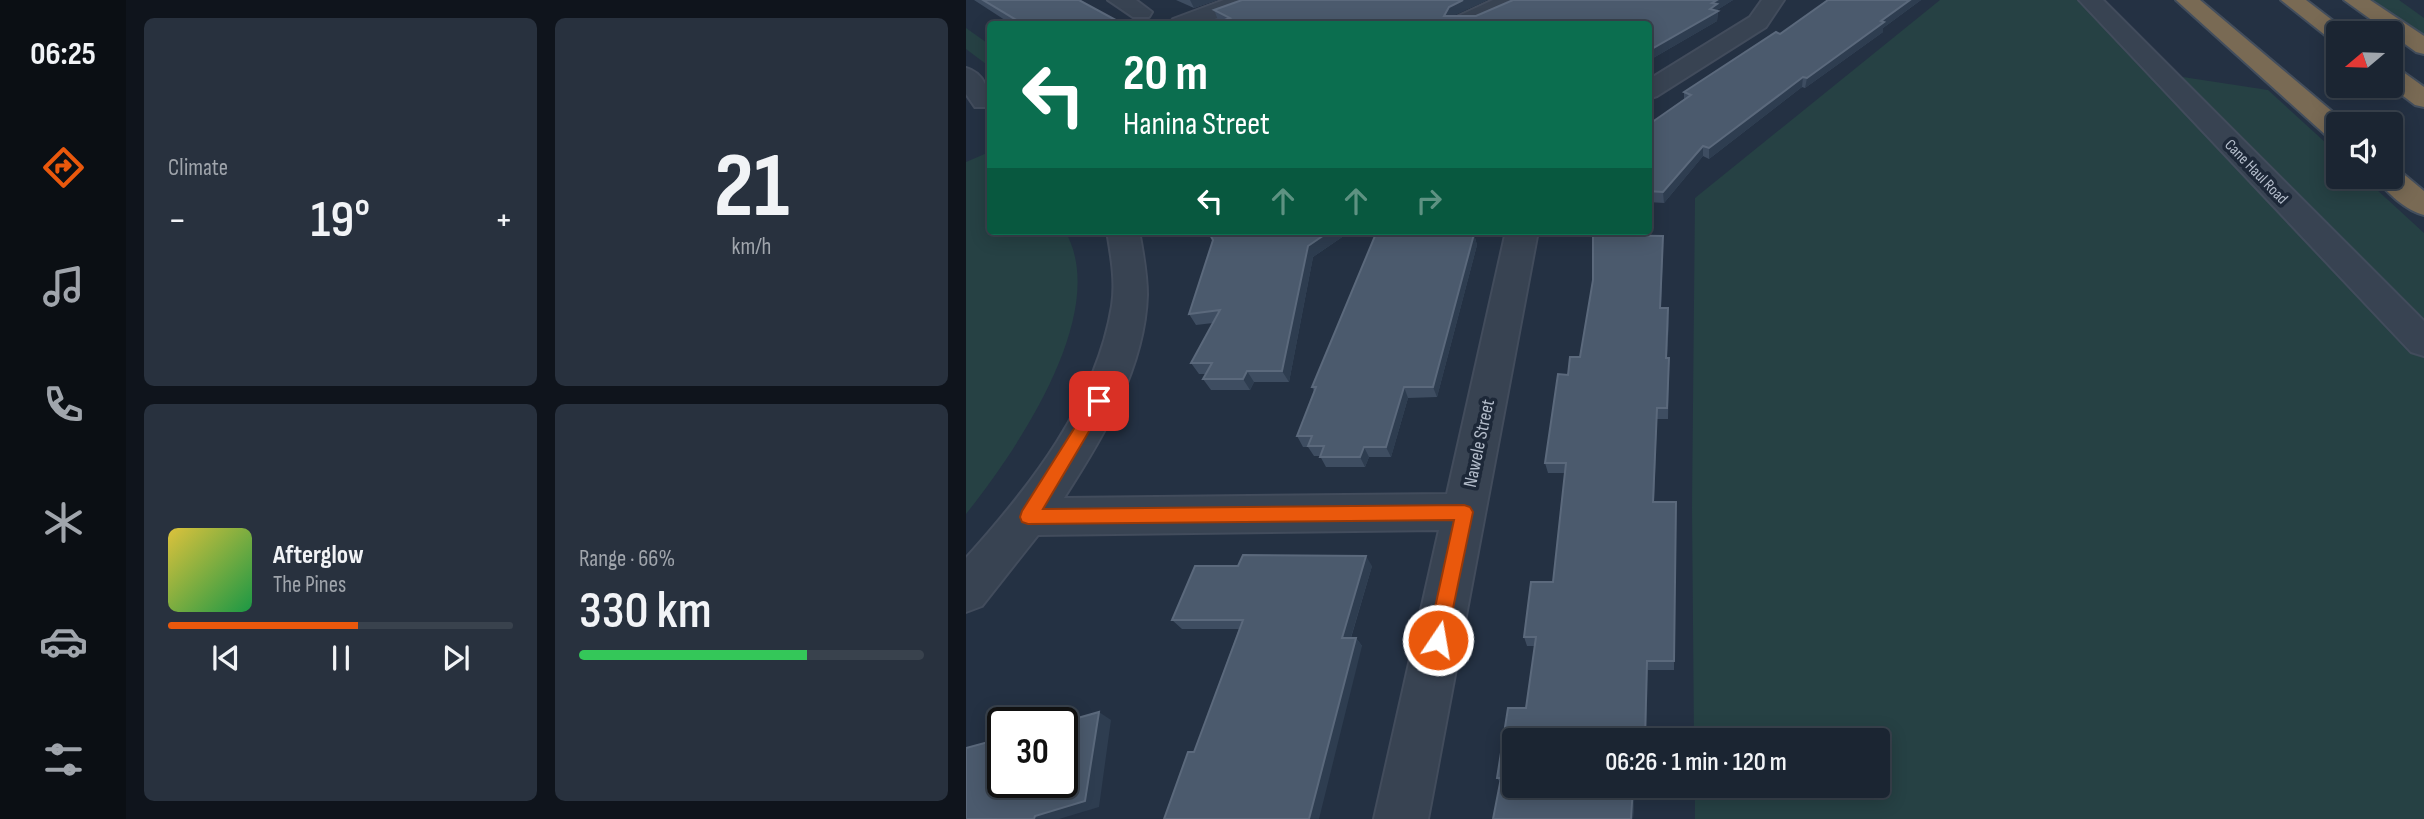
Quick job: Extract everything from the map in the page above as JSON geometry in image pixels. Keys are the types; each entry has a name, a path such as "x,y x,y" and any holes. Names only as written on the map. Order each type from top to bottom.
{"highway":[{"path":"2187,0 2326,121"},
{"path":"2212,0 2347,112"},
{"path":"2292,0 2326,25"},
{"path":"2355,0 2424,47"},
{"path":"2403,84 2424,99"},
{"path":"2403,160 2424,177"},
{"path":"2403,188 2424,206"}],"street":[{"path":"1119,0 1141,12"},
{"path":"1189,21 1244,0"},
{"path":"1453,0 1484,13"},
{"path":"1467,21 1511,0"},
{"path":"1652,88 1758,22 1773,0"},
{"name":"Cane Haul Road","path":"2090,0 2424,343"},
{"path":"966,76 979,102"},
{"path":"966,591 1028,517 1099,401 1121,349 1129,303 1123,235"},
{"name":"Nawele Street","path":"1401,819 1521,235"},
{"path":"1028,517 1464,512"}],"green space":[{"path":"1940,0 2087,0 2150,72 2268,90 2326,143 2326,189 2376,189 2424,233 2424,819 1695,819 1695,798 1890,798 1890,728 1694,728 1692,507 1695,198"},
{"path":"2372,0 2399,0 2424,18 2424,36"},
{"path":"966,28 987,43 987,65 966,49"},
{"path":"987,153 987,235 1066,235 1076,264 1076,301 1068,340 1032,418 966,514 966,162"}],"building":[{"path":"983,0 1079,0 1118,21 1018,21"},
{"path":"1242,0 1463,0 1449,7 1444,16 1476,16 1513,0 1717,0 1712,3 1717,4 1710,9 1718,11 1652,49 1652,21 1222,21 1230,18 1214,10"},
{"path":"1828,0 1910,0 1881,21 1884,22 1807,78 1803,77 1709,148 1703,146 1663,192 1652,191 1652,122 1691,95 1684,92 1776,32 1780,34"},
{"path":"1210,235 1324,235 1308,246 1282,371 1247,371 1243,379 1203,379 1212,363 1191,363 1220,310 1189,314 1213,240"},
{"path":"1375,235 1474,235 1433,387 1404,387 1386,447 1364,447 1360,457 1320,457 1324,446 1308,446 1312,436 1297,436 1316,387 1312,387"},
{"path":"1593,235 1663,236 1660,308 1668,308 1666,358 1669,358 1667,408 1657,408 1653,502 1676,502 1674,661 1647,661 1645,728 1505,728 1508,708 1526,708 1536,637 1524,637 1531,582 1553,582 1566,463 1545,463 1558,374 1568,375 1570,357 1580,357 1593,280"},
{"path":"1243,555 1366,556 1342,638 1356,638 1309,819 1164,819 1188,752 1194,752 1243,620 1172,620 1195,566 1238,566"},
{"path":"1099,712 1085,801 1035,816 1034,819 966,819 966,748 987,742 987,798 1078,798 1078,718"},
{"path":"1502,746 1502,798 1632,798 1631,819 1493,819 1501,778 1497,778"}],"route":[{"path":"1099,401 1028,517 1464,512 1438,640"}]}
